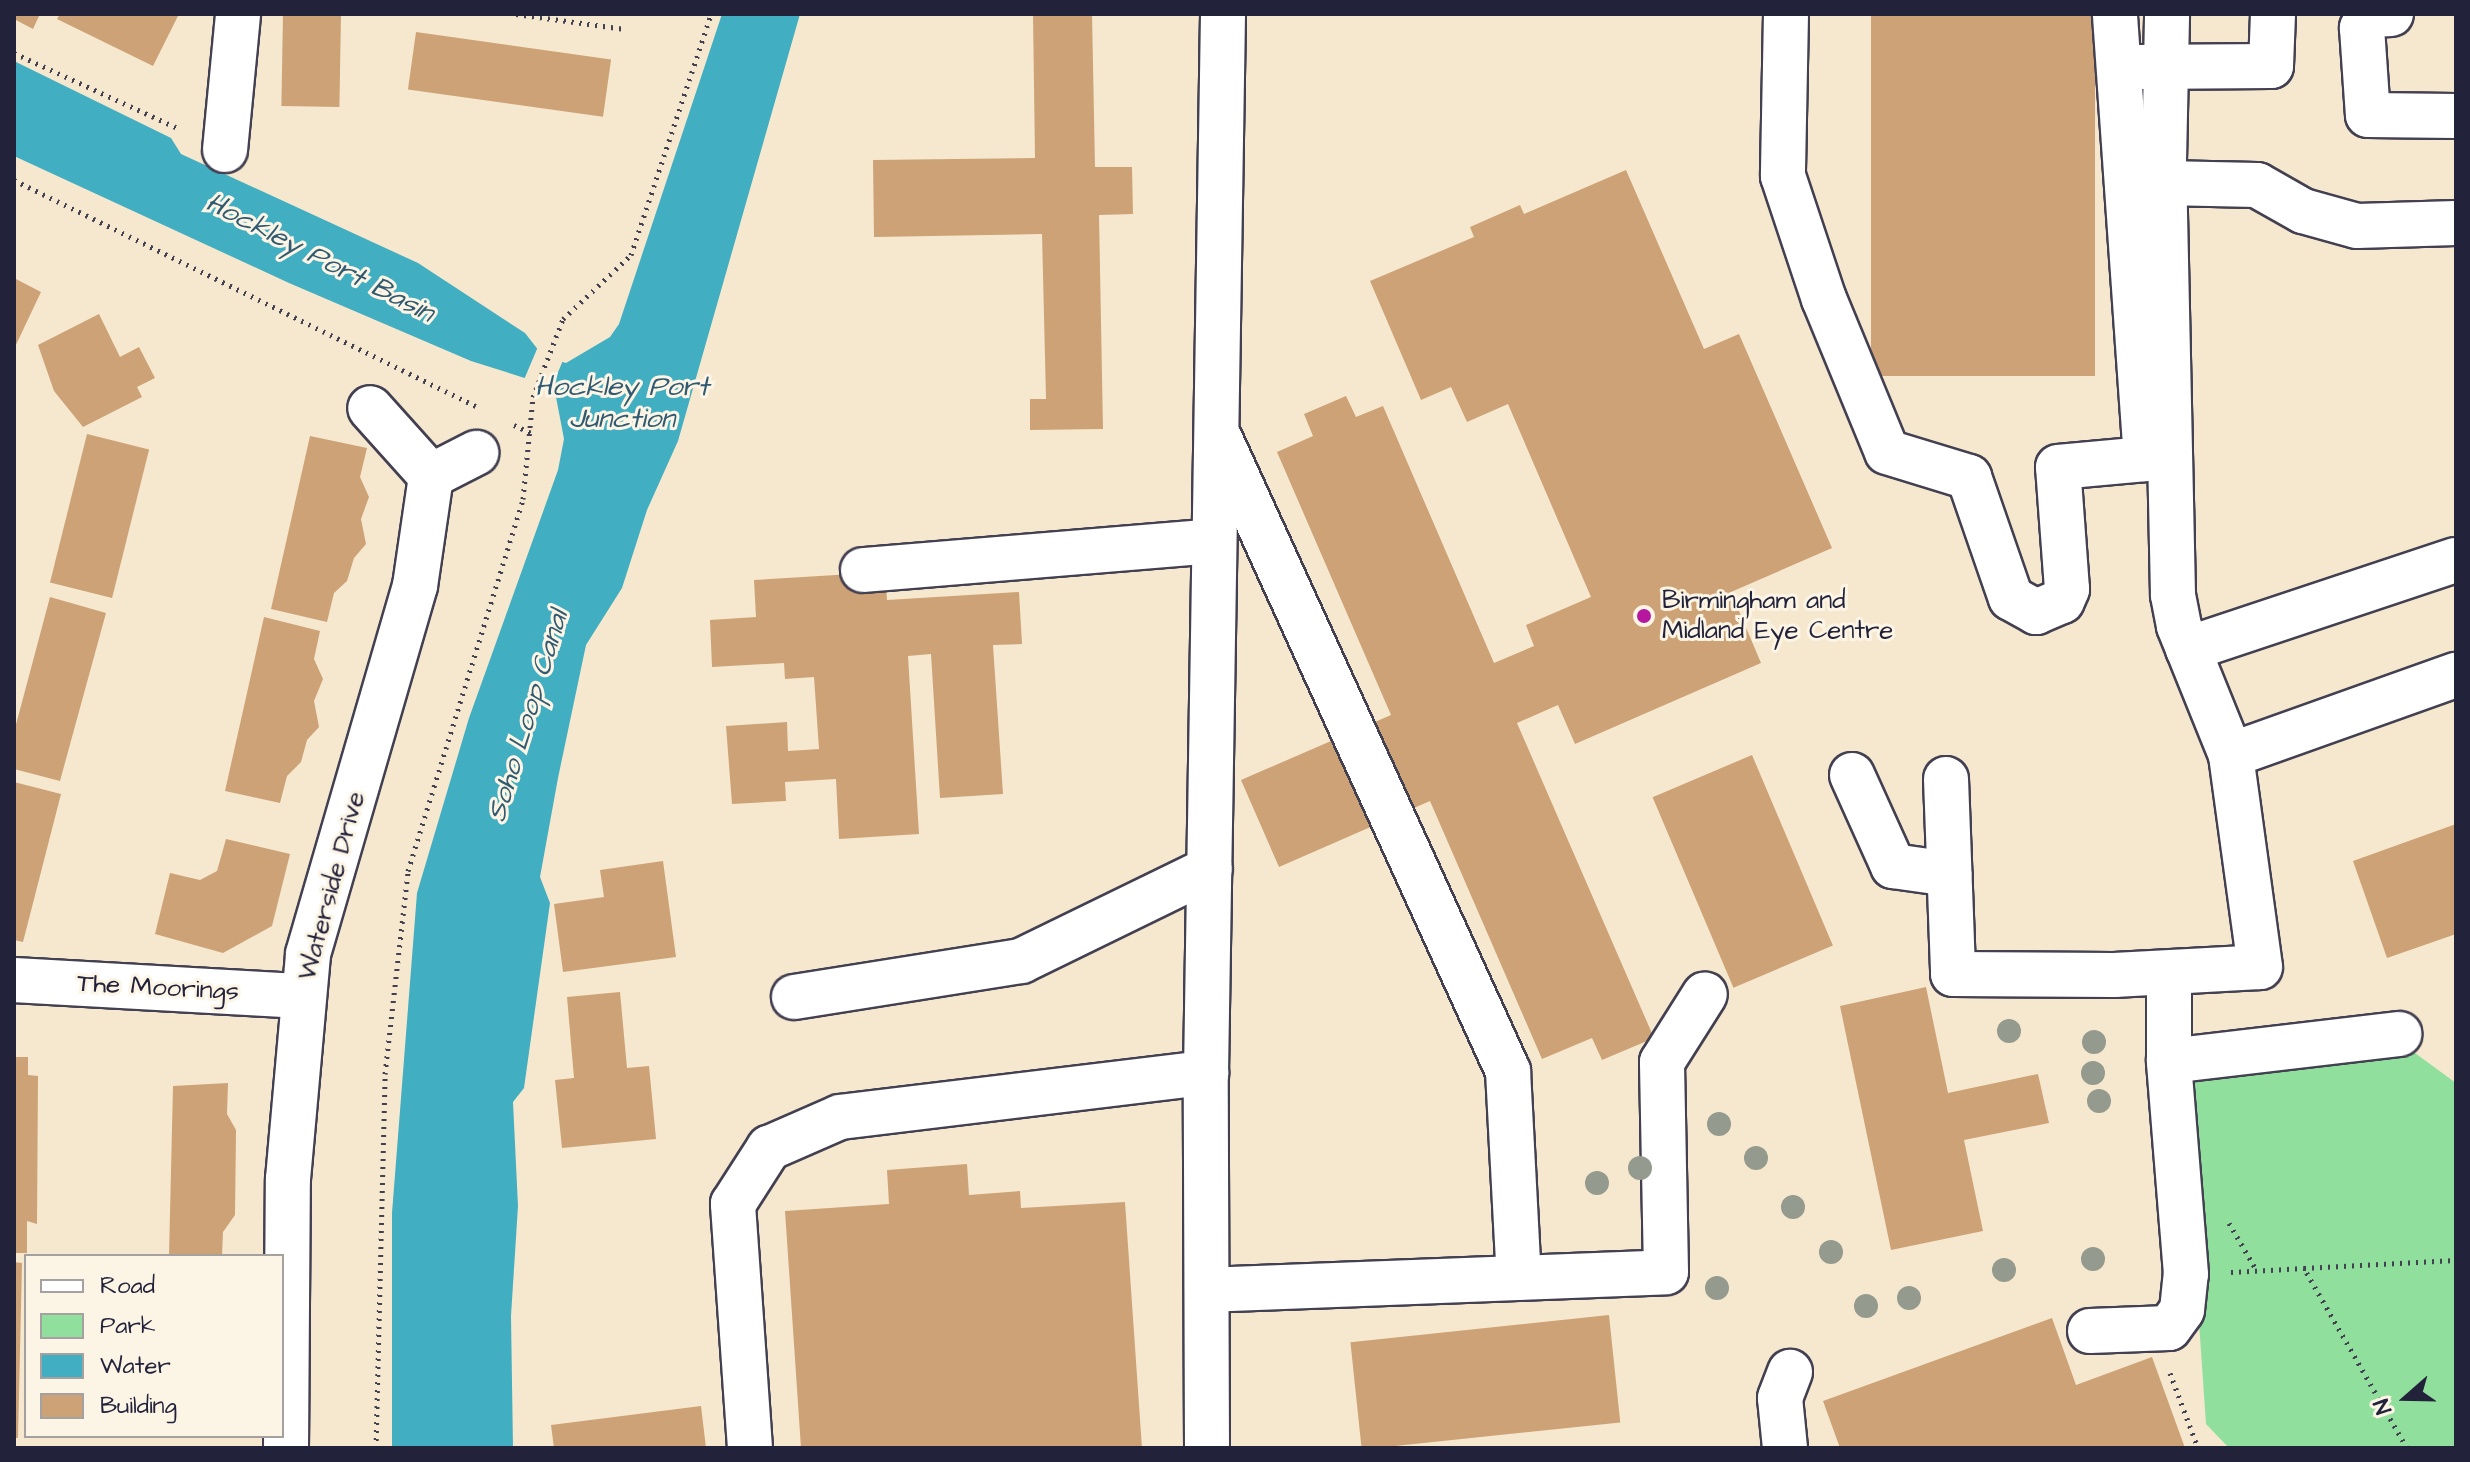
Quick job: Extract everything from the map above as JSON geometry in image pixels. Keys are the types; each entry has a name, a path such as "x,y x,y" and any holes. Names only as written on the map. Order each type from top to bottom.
{"street":[{"path":"225,150 238,14"},
{"path":"1207,1448 1206,1073 1223,14"},
{"path":"1786,14 1783,176 1824,299 1887,452 1969,477 2011,598 2036,612 2062,601 2067,589 2058,467 2146,459 2116,69 2115,14"},
{"path":"1946,779 1953,974 2169,973 2260,967 2231,755 2188,649 2173,595 2164,183 2167,14"},
{"path":"2116,69 2271,66 2273,14"},
{"path":"2391,14 2371,15 2362,28 2368,115 2456,116"},
{"path":"2164,183 2257,185 2303,211 2357,226 2456,223"},
{"path":"370,408 431,476 476,453"},
{"path":"1216,429 1508,1071 1519,1278"},
{"name":"Waterside Drive","path":"286,1448 286,1225 308,954 415,586 431,476"},
{"path":"863,570 1213,541"},
{"path":"2188,649 2456,560"},
{"path":"2231,755 2456,675"},
{"path":"1852,775 1893,866 1949,874"},
{"path":"794,997 1021,961 1210,869"},
{"path":"2090,1331 2155,1331 2169,1328 2182,1310 2186,1274 2169,1061 2169,973"},
{"name":"The Moorings","path":"14,980 303,996"},
{"path":"1207,1290 1666,1272 1662,1062 1705,994"},
{"path":"2169,1061 2399,1034"},
{"path":"750,1448 733,1204 769,1148 840,1117 1206,1073"},
{"path":"1785,1448 1780,1398 1790,1372"}],"path":[{"path":"516,14 625,29"},
{"path":"376,1448 385,1074 408,871 523,499 533,397 563,319 631,255 711,14"},
{"path":"14,53 225,150"},
{"path":"14,180 483,410"},
{"path":"511,424 531,433"},
{"path":"2186,1274 2456,1260"},
{"path":"2304,1268 2407,1448"},
{"path":"2155,1331 2198,1448"}],"green space":[{"path":"2404,1045 2456,1083 2456,1447 2229,1448 2206,1424 2181,1061"}],"water":[{"path":"722,14 800,14 678,441 647,510 622,588 586,645 558,778 540,877 550,903 524,1088 513,1102 518,1206 511,1316 513,1448 392,1448 392,1213 417,893 469,718 558,470 564,439 556,397 531,380 471,361 289,283 14,156 14,61 171,138 181,154 418,263 525,333 543,356 566,363 610,337 619,324"}],"pier":[{"path":"540,342 546,353 564,358 548,396 523,382"}],"building":[{"path":"14,14 40,14 33,29 14,19"},
{"path":"60,14 179,14 153,66 57,19"},
{"path":"283,14 341,15 339,107 281,106"},
{"path":"1033,14 1092,14 1095,167 1132,167 1133,214 1099,215 1103,429 1030,430 1030,399 1046,399 1042,234 874,237 873,160 1035,158"},
{"path":"1871,14 2095,14 2095,376 1871,376"},
{"path":"416,32 611,59 603,117 408,89"},
{"name":"Birmingham and Midland Eye Centre","path":"1626,170 1704,349 1739,334 1832,548 1731,592 1761,663 1575,744 1558,705 1517,723 1654,1038 1602,1060 1592,1038 1542,1059 1430,801 1279,867 1241,780 1391,715 1277,452 1313,436 1304,414 1346,396 1356,417 1383,406 1494,663 1534,646 1526,625 1591,597 1508,404 1467,422 1451,387 1421,400 1370,281 1474,237 1470,227 1520,205 1524,214"},
{"path":"14,278 41,292 14,349"},
{"path":"99,314 120,357 139,347 155,378 137,387 142,397 83,427 54,391 38,345"},
{"path":"87,434 149,449 112,598 50,582"},
{"path":"310,436 367,448 360,477 369,497 361,519 366,544 354,558 347,581 334,593 327,622 271,609"},
{"path":"885,572 887,600 1019,592 1022,644 993,645 1003,794 940,798 931,654 908,656 919,834 839,839 836,779 785,782 786,801 732,804 726,726 787,722 788,751 819,749 814,677 785,679 784,663 712,667 710,620 756,617 754,580"},
{"path":"50,597 106,613 60,781 14,769 14,732"},
{"path":"264,617 320,631 314,659 323,679 314,701 319,727 307,740 301,762 287,776 280,803 225,791"},
{"path":"1752,755 1833,946 1733,988 1653,797"},
{"path":"14,782 61,794 23,942 14,940"},
{"path":"2456,824 2456,934 2387,958 2353,861"},
{"path":"226,839 290,854 272,926 223,953 155,934 170,873 200,880 217,871"},
{"path":"663,861 676,957 563,972 554,904 604,897 600,870"},
{"path":"1926,987 1948,1093 2038,1074 2049,1123 1964,1140 1983,1231 1891,1250 1840,1006"},
{"path":"620,992 627,1068 649,1066 656,1139 562,1148 555,1080 574,1078 567,997"},
{"path":"14,1057 28,1057 28,1075 38,1076 37,1224 27,1221 27,1253 14,1253"},
{"path":"228,1083 227,1114 236,1130 235,1215 223,1232 222,1254 169,1254 173,1086"},
{"path":"967,1164 969,1195 1020,1191 1021,1208 1125,1202 1142,1448 801,1448 785,1211 889,1204 887,1170"},
{"path":"14,1262 22,1263 18,1438 14,1438"},
{"path":"1609,1315 1620,1422 1362,1448 1350,1342"},
{"path":"2052,1318 2076,1385 2152,1357 2185,1448 1840,1448 1823,1401"},
{"path":"701,1406 706,1448 554,1448 551,1425"}],"place":[{"name":"Birmingham and Midland Eye Centre","path":"1644,616"}],"water label":[{"name":"Hockley Port Basin","path":"320,258"},
{"name":"Hockley Port Junction","path":"622,403"},
{"name":"Soho Loop Canal","path":"528,716"}]}
